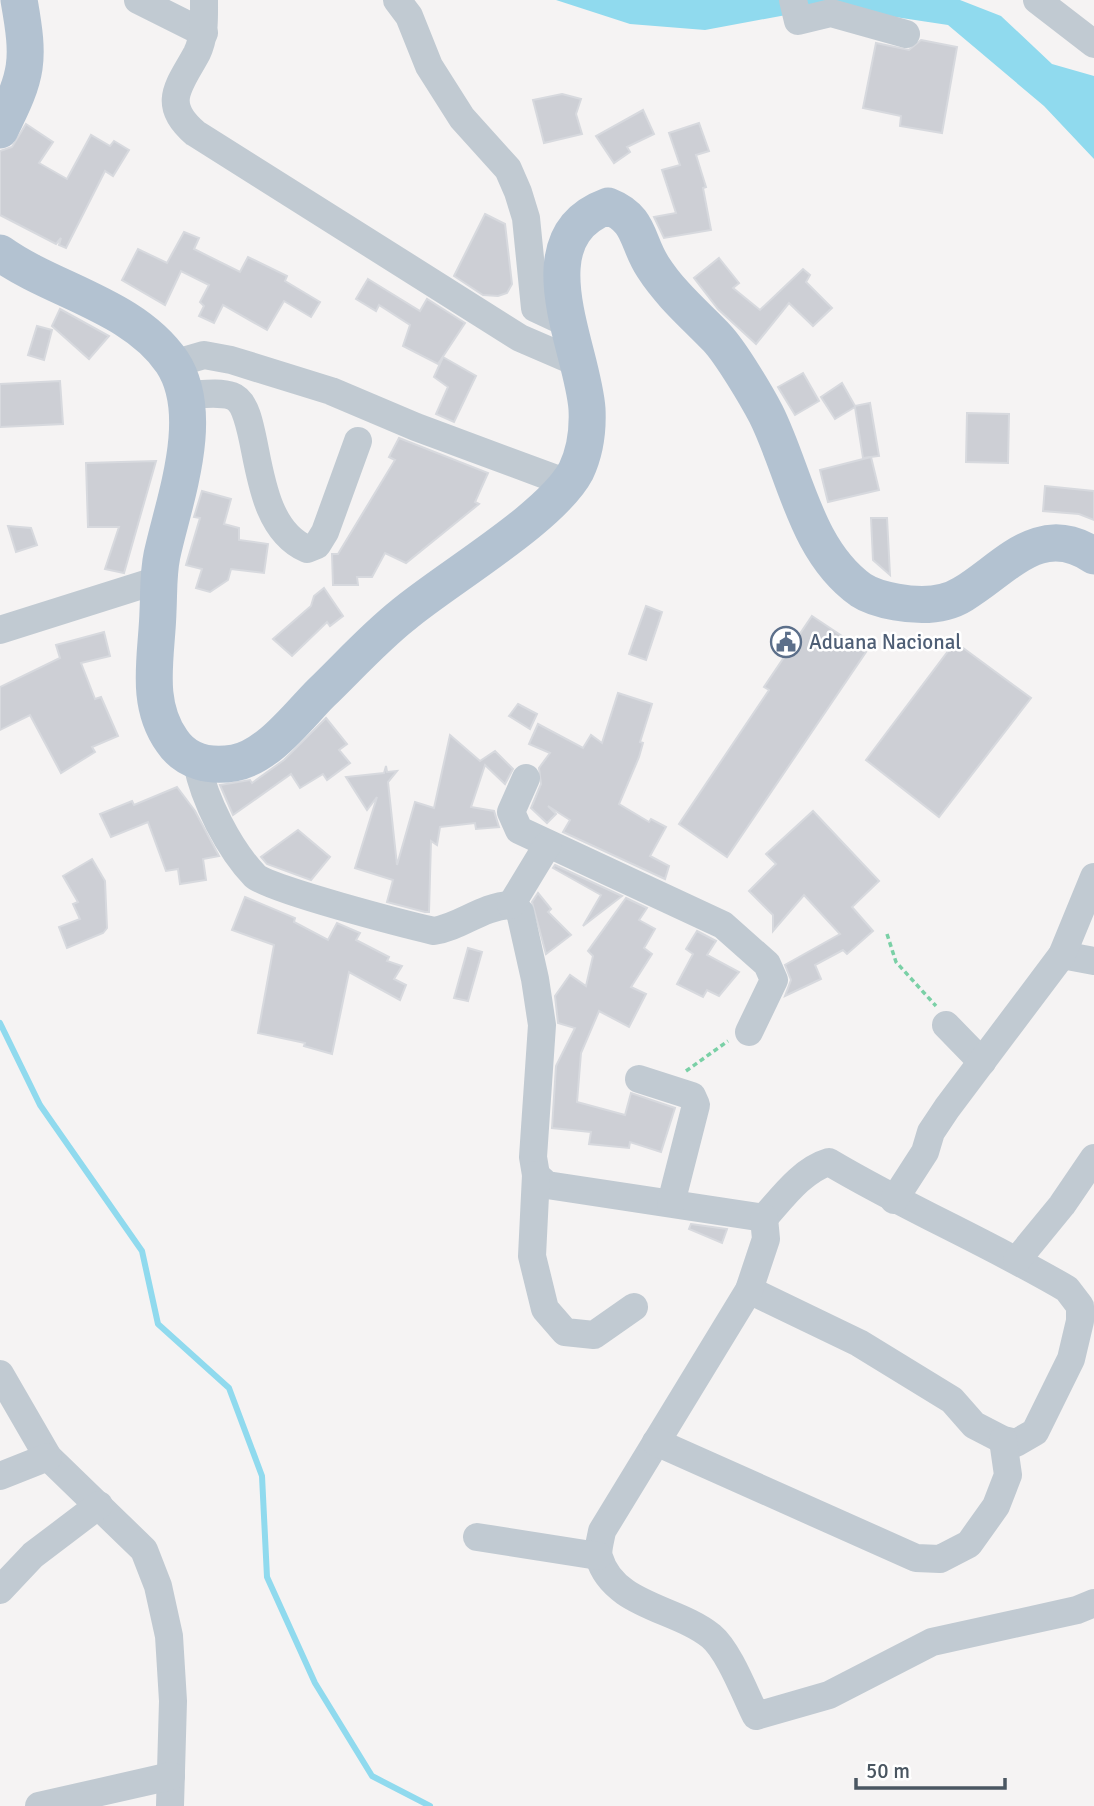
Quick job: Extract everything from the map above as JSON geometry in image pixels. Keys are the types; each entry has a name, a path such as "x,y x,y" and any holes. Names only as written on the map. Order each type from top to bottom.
{"main road":[{"path":"0,130 19,92 27,60 19,0"},
{"path":"0,253 124,320 153,342 178,380 187,442 181,491 158,580 153,691 160,719 173,744 197,763 235,763 264,749 401,616 538,514 576,471 586,442 587,407 578,363 565,322 562,280 566,244 577,226 592,212 607,206 624,212 638,232 652,266 679,302 730,355 765,414 817,537 837,568 862,591 890,601 929,604 962,595 1005,561 1035,545 1064,543 1094,556"}],"street":[{"path":"138,0 204,33"},
{"path":"204,0 204,33 197,53 180,78 175,98 180,120 195,133 520,338 578,363"},
{"path":"397,0 409,16 429,66 462,118 508,169 526,218 535,308 565,322"},
{"path":"1037,0 1094,44"},
{"path":"795,11 831,13 906,34"},
{"path":"178,380 204,355 231,360 331,391 416,427 567,483"},
{"path":"178,380 231,395 241,401 252,430 257,472 264,496 290,537 307,549 317,545 325,532 358,441"},
{"path":"0,630 158,580"},
{"path":"197,763 202,791 257,878 309,897 434,931 448,929 490,908 511,905 520,912 542,1025 533,1157 536,1175 531,1256 545,1309 565,1332 594,1335 634,1307"},
{"path":"526,778 511,812 519,830 723,925 752,948 772,970 774,979 749,1032"},
{"path":"511,905 548,844"},
{"path":"894,1200 925,1152 931,1132 1062,955 1094,877"},
{"path":"1062,955 1094,961"},
{"path":"946,1025 982,1062"},
{"path":"649,1082 692,1096 696,1105 671,1203"},
{"path":"1017,1260 1062,1205 1094,1158"},
{"path":"749,1290 859,1343 952,1400 974,1424 1003,1440 1023,1441 1035,1432 1071,1359 1080,1321 1080,1306 1067,1289 1017,1260 937,1217 894,1200 829,1162 818,1165 802,1178 764,1218 766,1239 749,1290 602,1531 598,1556 611,1578 627,1594 686,1621 713,1637 756,1716 830,1695 932,1642 1077,1610 1094,1603"},
{"path":"536,1175 547,1185 764,1218"},
{"path":"0,1374 48,1457 144,1550 158,1586 169,1636 173,1701 170,1806"},
{"path":"656,1442 916,1558 940,1559 969,1544 996,1506 1008,1475 1003,1440"},
{"path":"0,1476 48,1457"},
{"path":"0,1590 33,1555 99,1504"},
{"path":"477,1536 598,1556"},
{"path":"39,1806 171,1776"}],"path":[{"path":"887,934 896,962 946,1018 946,1025"},
{"path":"649,1082 685,1071 714,1047 749,1032"}],"water":[{"path":"556,0 960,0 1001,16 1052,64 1094,76 1094,159 1044,106 948,25 829,7 705,30 630,24"}],"building":[{"path":"921,40 957,47 942,133 900,126 901,116 863,108 876,43 909,50"},
{"path":"562,94 581,99 576,114 582,134 544,143 533,100"},
{"path":"643,110 654,134 627,147 630,152 614,163 596,136"},
{"path":"699,123 709,151 696,155 706,187 703,188 711,230 664,238 654,217 676,213 662,170 680,165 669,133"},
{"path":"26,124 53,142 39,163 67,179 91,135 110,146 114,141 129,150 113,176 105,171 66,248 59,245 61,238 56,244 0,215 0,151 12,147"},
{"path":"485,214 505,224 512,284 507,293 498,296 483,295 454,276"},
{"path":"184,232 199,238 194,249 240,272 248,257 287,276 285,281 320,302 311,317 284,301 267,330 223,305 214,323 199,316 204,306 200,302 209,285 181,271 165,305 122,280 138,249 167,263"},
{"path":"719,258 739,283 733,288 760,310 803,269 810,275 806,282 832,308 813,326 789,303 756,344 718,309 694,278"},
{"path":"368,279 420,311 427,299 465,323 438,364 403,346 410,325 379,305 376,311 356,299"},
{"path":"60,309 109,336 89,359 52,326"},
{"path":"37,326 52,330 44,360 28,355"},
{"path":"443,357 476,376 454,422 436,414 448,387 434,377"},
{"path":"803,373 819,401 795,415 778,387"},
{"path":"60,381 63,424 0,427 0,384"},
{"path":"842,383 855,406 870,403 879,456 863,458 855,407 835,419 821,397"},
{"path":"967,413 1009,414 1008,463 966,462"},
{"path":"399,438 488,473 475,502 479,504 406,563 385,553 372,577 357,577 358,585 333,585 332,554 338,554 395,460 389,457"},
{"path":"871,457 879,490 828,502 820,470"},
{"path":"156,461 124,573 105,569 119,527 88,527 86,463"},
{"path":"1045,486 1094,491 1094,520 1079,514 1043,511"},
{"path":"202,491 231,499 224,524 239,528 239,540 268,544 264,573 231,569 228,580 210,592 196,588 202,569 186,565 200,518 194,517"},
{"path":"871,518 887,518 890,575 873,560"},
{"path":"8,526 31,528 37,545 16,552"},
{"path":"324,588 343,616 330,626 327,622 292,656 273,639 311,606 314,596"},
{"path":"646,606 662,612 646,660 629,654"},
{"path":"812,616 866,652 727,857 679,824 769,690 764,687"},
{"path":"104,632 110,656 81,663 95,699 101,697 118,736 92,747 95,752 61,773 30,715 0,730 0,687 60,658 56,645"},
{"path":"955,642 1031,698 939,817 866,760"},
{"path":"618,693 652,704 640,742 643,743 639,757 619,804 649,822 651,819 666,827 650,856 669,866 665,879 563,832 570,820 548,806 556,814 547,823 531,808 541,784 539,768 550,753 529,744 538,724 583,748 591,735 602,743"},
{"path":"518,704 537,714 530,729 509,716"},
{"path":"326,718 347,744 339,750 350,763 327,780 323,774 300,788 291,774 233,815 220,785 250,780 252,783 284,760"},
{"path":"450,735 480,761 495,751 513,769 505,784 485,765 471,807 494,811 499,827 476,829 475,823 440,827 437,845 431,841 429,912 425,912 387,902 393,880 355,868 377,797 367,810 346,777 384,773 386,766 387,772 397,771 388,782 397,865 415,802 434,808"},
{"path":"177,787 195,811 219,856 203,859 206,880 180,884 178,869 166,871 148,822 111,837 100,814 132,801 134,805"},
{"path":"813,811 879,881 852,907 873,931 847,954 843,950 815,965 821,979 785,996 791,980 785,965 840,934 804,895 773,931 773,915 749,891 776,864 766,854"},
{"path":"298,830 330,857 311,880 267,864 261,857"},
{"path":"92,859 105,881 107,928 103,933 67,948 59,927 80,919 73,904 78,902 63,876"},
{"path":"555,865 622,896 583,926 601,895 553,868"},
{"path":"538,893 551,909 548,912 571,935 546,954 532,902"},
{"path":"245,897 295,918 294,922 328,940 337,923 360,933 356,940 389,957 387,961 402,966 394,979 406,985 400,1000 349,972 332,1054 304,1046 305,1043 258,1033 274,945 232,930"},
{"path":"626,898 647,908 639,920 655,929 644,948 652,954 631,987 646,994 629,1027 599,1011 581,1053 577,1102 625,1115 631,1093 675,1108 661,1152 630,1142 629,1148 589,1144 591,1132 552,1128 556,1066 575,1028 558,1023 555,996 570,975 586,986 593,956 588,951"},
{"path":"697,931 716,941 707,955 739,972 719,996 707,990 703,997 677,984 693,954 686,949"},
{"path":"468,948 482,952 468,1001 454,998"},
{"path":"691,1224 727,1229 722,1243 689,1229"}],"waterway":[{"path":"0,1023 40,1105 142,1251 158,1324 229,1388 262,1476 267,1577 315,1683 372,1776 430,1806"}],"place":[{"name":"Aduana Nacional","path":"786,642"}]}
